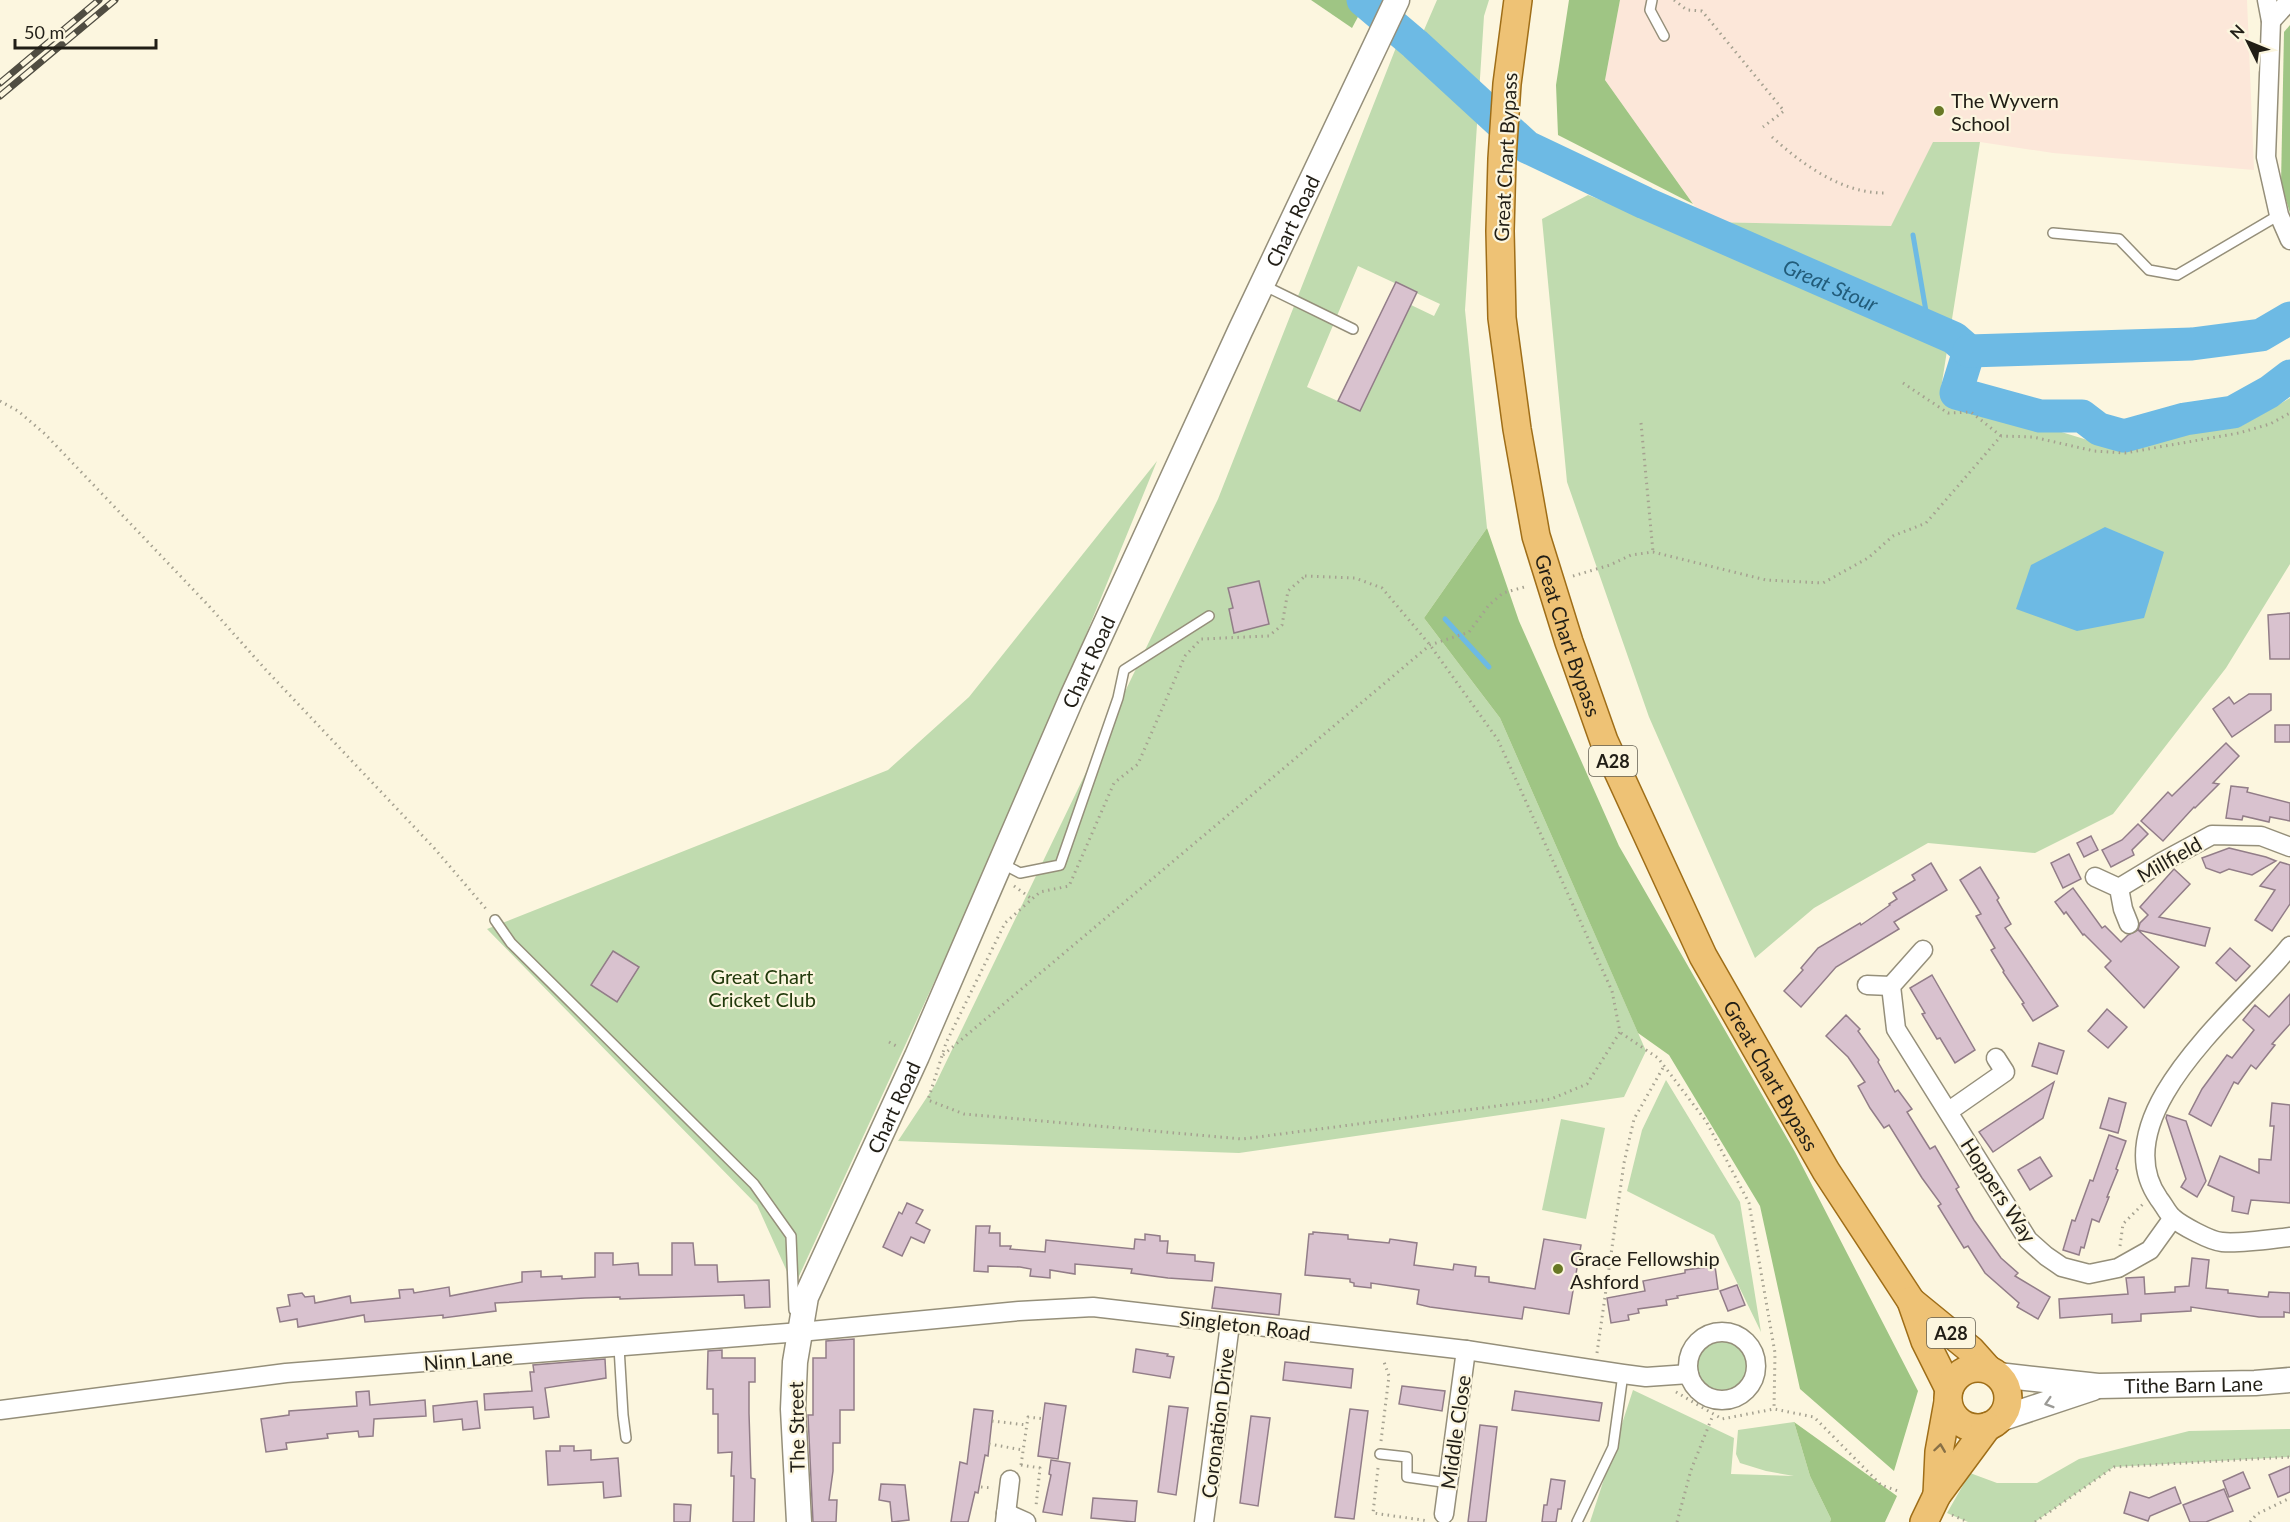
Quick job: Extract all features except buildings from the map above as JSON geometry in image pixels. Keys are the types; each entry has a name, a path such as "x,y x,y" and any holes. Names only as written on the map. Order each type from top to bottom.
{"main road":[{"name":"Great Chart Bypass","path":"1518,0 1507,84 1502,159 1500,231 1502,318 1536,537 1572,653 1604,741 1703,956 1826,1171 1911,1301 1925,1341 1949,1395"},
{"name":"Great Chart Bypass","path":"1911,1301 1971,1350 1993,1372"},
{"path":"1978,1367 1993,1372 2005,1382 2008,1392 2006,1410 1994,1422 1936,1510 1939,1452 1953,1380 1960,1373 1978,1367"},
{"path":"1949,1395 1950,1410 1962,1424 1980,1428 1994,1422"}],"street":[{"path":"2267,0 2271,21 2266,157 2279,215 2290,240"},
{"path":"2271,21 2290,0"},
{"name":"Chart Road","path":"800,1332 806,1297 917,1056 1072,697 1396,2"},
{"name":"Millfield","path":"2119,888 2162,861 2212,835 2261,836 2290,847"},
{"name":"Millfield","path":"2095,877 2119,888"},
{"name":"Millfield","path":"2119,888 2122,909 2129,924"},
{"path":"2290,946 2272,969 2217,1026 2167,1087 2150,1121 2145,1155 2151,1188 2173,1218 2221,1242 2290,1237"},
{"path":"1867,985 1891,986 1923,950"},
{"name":"Hoppers Way","path":"1891,986 1896,1029 2028,1240 2062,1267 2089,1274 2118,1268 2150,1250 2173,1218"},
{"path":"1949,1111 2005,1072 1996,1058"},
{"name":"Singleton Road","path":"800,1332 1019,1311 1093,1307 1466,1350 1646,1377 1689,1374"},
{"name":"Coronation Drive","path":"1204,1522 1230,1324"},
{"name":"Ninn Lane","path":"0,1410 286,1373 800,1332"},
{"name":"The Street","path":"799,1522 793,1410 795,1362 800,1332"},
{"name":"Middle Close","path":"1444,1514 1466,1350"},
{"name":"Tithe Barn Lane","path":"1993,1372 2098,1386 2255,1383 2290,1380"},
{"name":"Tithe Barn Lane","path":"1994,1422 2098,1386"},
{"path":"1015,1472 1005,1518 1031,1517"}],"lane":[{"path":"1652,0 1650,10 1664,36"},
{"path":"2053,233 2119,239 2150,270 2177,275 2279,215"},
{"path":"1263,285 1353,329"},
{"path":"1001,863 1020,873 1060,865 1118,698 1124,670 1209,616"},
{"path":"495,920 511,943 754,1184 790,1236 794,1321 800,1332"},
{"path":"619,1347 626,1438"},
{"path":"1577,1522 1613,1447 1623,1374"},
{"path":"1380,1454 1407,1457 1407,1478 1449,1483"}],"path":[{"path":"1674,0 1687,10 1702,11 1784,111 1763,128"},
{"path":"1772,137 1794,157 1851,188 1869,193 1886,193"},
{"path":"1903,383 1948,413 1971,412 2001,436 2033,436 2094,451 2125,453 2239,433 2271,424 2290,413"},
{"path":"0,401 18,411 45,434 435,849 495,920"},
{"path":"1641,423 1653,552"},
{"path":"1568,577 1610,565 1631,555 1653,552 1766,580 1823,583 1869,558 1893,536 1926,523 2001,436"},
{"path":"1305,576 1355,578 1382,588 1430,645 1498,741 1612,991 1620,1032 1587,1084 1551,1099 1242,1139 964,1113 928,1100 946,1043 1005,923 1040,892 1069,886 1114,783 1138,764 1185,656 1201,639 1269,636 1282,625 1288,591 1305,576"},
{"path":"917,1056 930,1060 942,1055 1430,645 1469,632 1489,604 1503,593 1528,586"},
{"path":"1620,1032 1658,1058 1706,1121 1749,1203 1775,1353 1774,1409"},
{"path":"1595,1370 1624,1163 1634,1119 1664,1066"},
{"path":"2125,1264 2119,1242 2123,1224 2155,1193"},
{"path":"1646,1377 1670,1386 1680,1395 1722,1419 1774,1409 1814,1417 1881,1485 1898,1491"},
{"path":"1677,1522 1691,1470 1713,1415"},
{"path":"1031,1517 1040,1468 1015,1472 1023,1450 1029,1417 1046,1419"},
{"path":"992,1421 1027,1425"},
{"path":"989,1444 1023,1450"},
{"path":"2035,1522 2114,1467 2290,1458"},
{"path":"2250,1522 2258,1514 2290,1498"},
{"path":"1936,1510 1968,1522"}],"shaded area":[{"name":"The Wyvern School","path":"1620,0 2247,0 2254,170 2053,153 1980,142 1934,142 1891,226 1706,222 1605,80"}],"green space":[{"path":"1311,0 1367,0 1352,28"},
{"path":"1437,0 1489,0 1484,16 1465,310 1487,528 1424,618 1500,718 1646,1051 1624,1097 1239,1153 898,1141 935,1085 1218,499 1397,45 1421,37","holes":["1358,266 1440,304 1434,316 1411,305 1360,411 1307,387"]},
{"path":"1569,0 1620,0 1605,80 1693,204 1558,135 1556,85"},
{"path":"2290,25 2290,213 2281,184 2284,32"},
{"path":"1933,142 1980,142 1940,395 2094,442 2131,448 2156,438 2241,426 2290,398 2290,564 2226,668 2113,814 2035,853 1928,843 1814,908 1755,958 1649,717 1567,482 1542,219 1588,195 1695,237 1706,222 1891,226"},
{"name":"Great Chart Cricket Club","path":"1157,461 1022,791 794,1287 757,1205 487,929 888,770 969,697"},
{"path":"1487,528 1519,621 1619,846 1795,1152 1918,1391 1894,1471 1800,1389 1760,1206 1669,1055 1638,1033 1500,718 1424,618"},
{"path":"1666,1080 1740,1202 1761,1332 1714,1235 1627,1191 1642,1130"},
{"path":"1561,1119 1605,1128 1586,1219 1542,1210"},
{"path":"1717,1340 1727,1340 1740,1347 1747,1360 1747,1370 1740,1383 1727,1390 1717,1390 1708,1386 1701,1379 1697,1370 1697,1360 1701,1351 1708,1344"},
{"path":"1633,1390 1734,1438 1731,1474 1794,1476 1740,1463 1736,1454 1738,1430 1794,1422 1810,1476 1831,1519 1830,1522 1590,1522"},
{"path":"1794,1422 1897,1496 1885,1522 1830,1522 1831,1519 1810,1476"},
{"path":"2290,1429 2290,1457 2114,1467 2035,1522 1968,1522 1947,1513 1970,1473 1997,1483 2037,1483 2079,1459 2189,1431"}],"water":[{"path":"2105,527 2164,552 2144,618 2077,631 2016,609 2031,565"}],"waterway":[{"name":"Great Stour","path":"1363,0 1415,44 1527,147 1645,203 1954,338 1969,351 1956,393 2040,416 2082,416 2099,429 2124,436 2185,419 2233,412 2269,392 2290,376"},
{"path":"1913,235 1928,323 1954,338"},
{"path":"1969,351 2192,344 2261,335 2290,318"},
{"path":"1445,619 1489,667"}],"railway":[{"path":"0,83 99,0"},
{"path":"0,96 115,0"}],"place":[{"name":"The Wyvern School","path":"1939,111"},
{"name":"Grace Fellowship Ashford","path":"1558,1269"}]}
